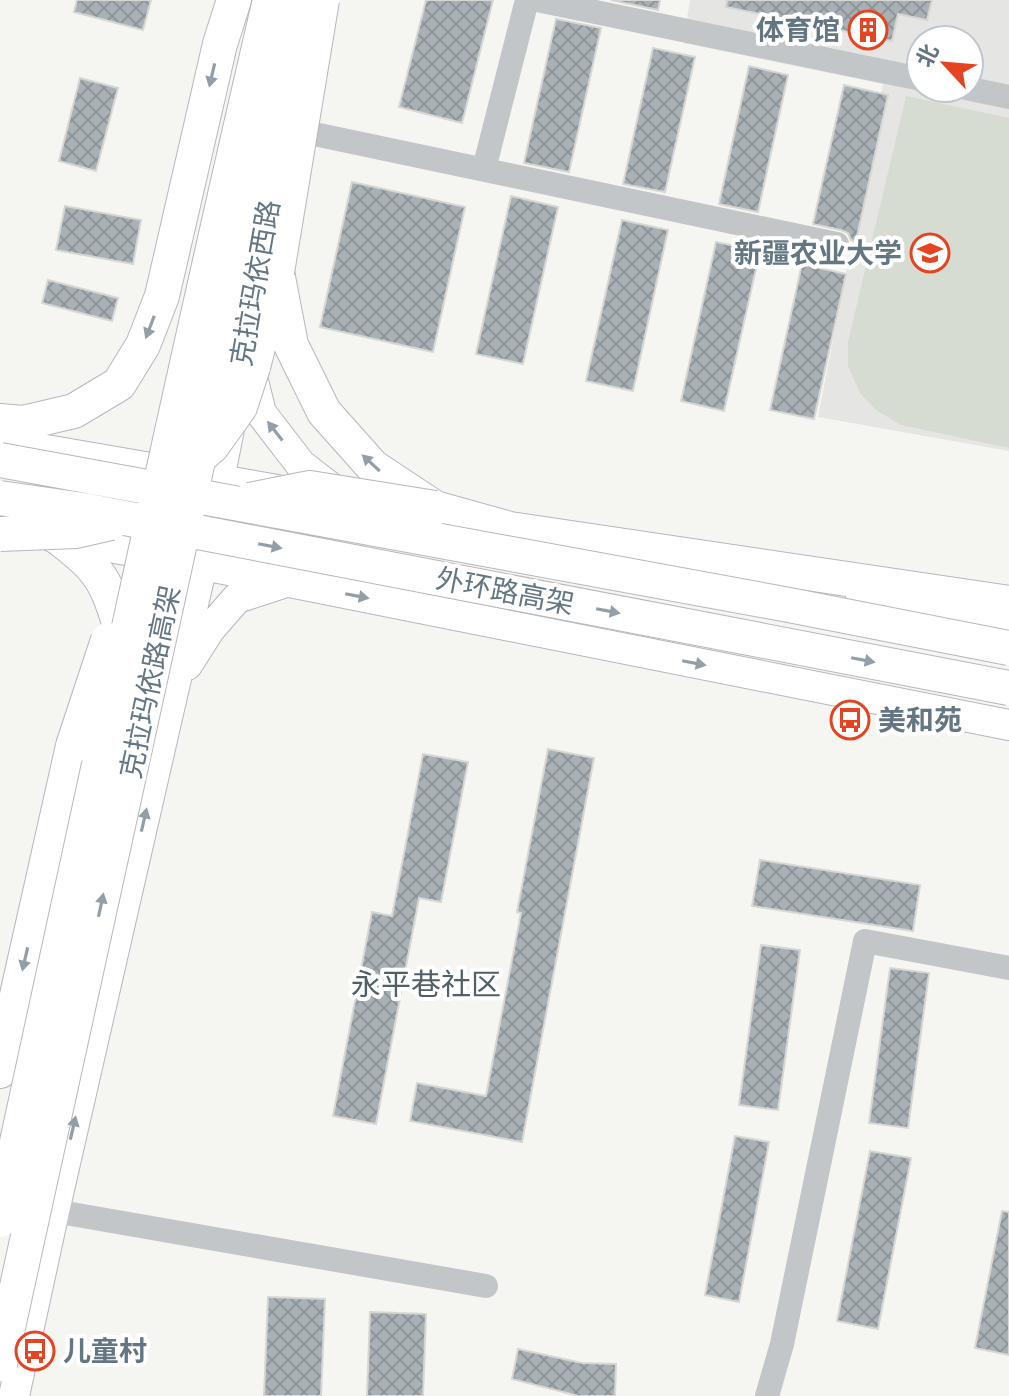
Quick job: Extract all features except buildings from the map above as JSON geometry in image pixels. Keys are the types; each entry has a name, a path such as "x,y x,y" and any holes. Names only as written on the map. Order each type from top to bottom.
{"highway":[{"path":"0,421 23,423 74,411 119,384 143,345 162,296 220,44 234,0"},
{"name":"克拉玛依路高架","path":"0,1220 203,290 273,0"},
{"name":"克拉玛依路高架","path":"0,1364 299,0"},
{"path":"0,534 76,531 113,523 147,506 212,446 240,407 277,272 322,0"},
{"path":"279,150 338,0"},
{"path":"277,272 291,345 324,412 373,467 435,508"},
{"name":"外环路高架","path":"0,460 1009,648"},
{"path":"0,1071 73,746 120,602 152,551 203,514 262,497 310,488 435,508 510,529 1009,603"},
{"name":"外环路高架","path":"0,498 83,510 1009,688"},
{"path":"59,538 84,557 97,573 106,588 124,637"}],"main road":[{"name":"克拉玛依西路","path":"0,1194 161,469 273,0"},
{"name":"克拉玛依西路","path":"14,1396 220,480 307,0"},
{"path":"244,344 261,413 301,465 351,504"},
{"path":"0,442 1009,624"},
{"path":"0,527 1009,725"},
{"path":"175,684 210,629 237,598 287,582"}],"street":[{"path":"484,169 527,0"},
{"path":"537,0 905,76"},
{"path":"985,92 1009,97"},
{"path":"319,135 837,244"},
{"path":"767,1396 782,1344 865,941 1009,968"},
{"path":"54,1211 486,1286"}],"shaded area":[{"name":"新疆农业大学","path":"690,0 1009,0 1009,451 818,417 883,84 683,43"},
{"path":"905,100 905,104 943,104 1009,118 1009,448 901,425 876,410 860,393 848,366 848,342"}],"place":[{"name":"体育馆","path":"868,30"},
{"name":"新疆农业大学","path":"930,253"},
{"name":"美和苑","path":"850,720"},
{"name":"儿童村","path":"35,1351"}],"district":[{"name":"永平巷社区","path":"426,985"}]}
